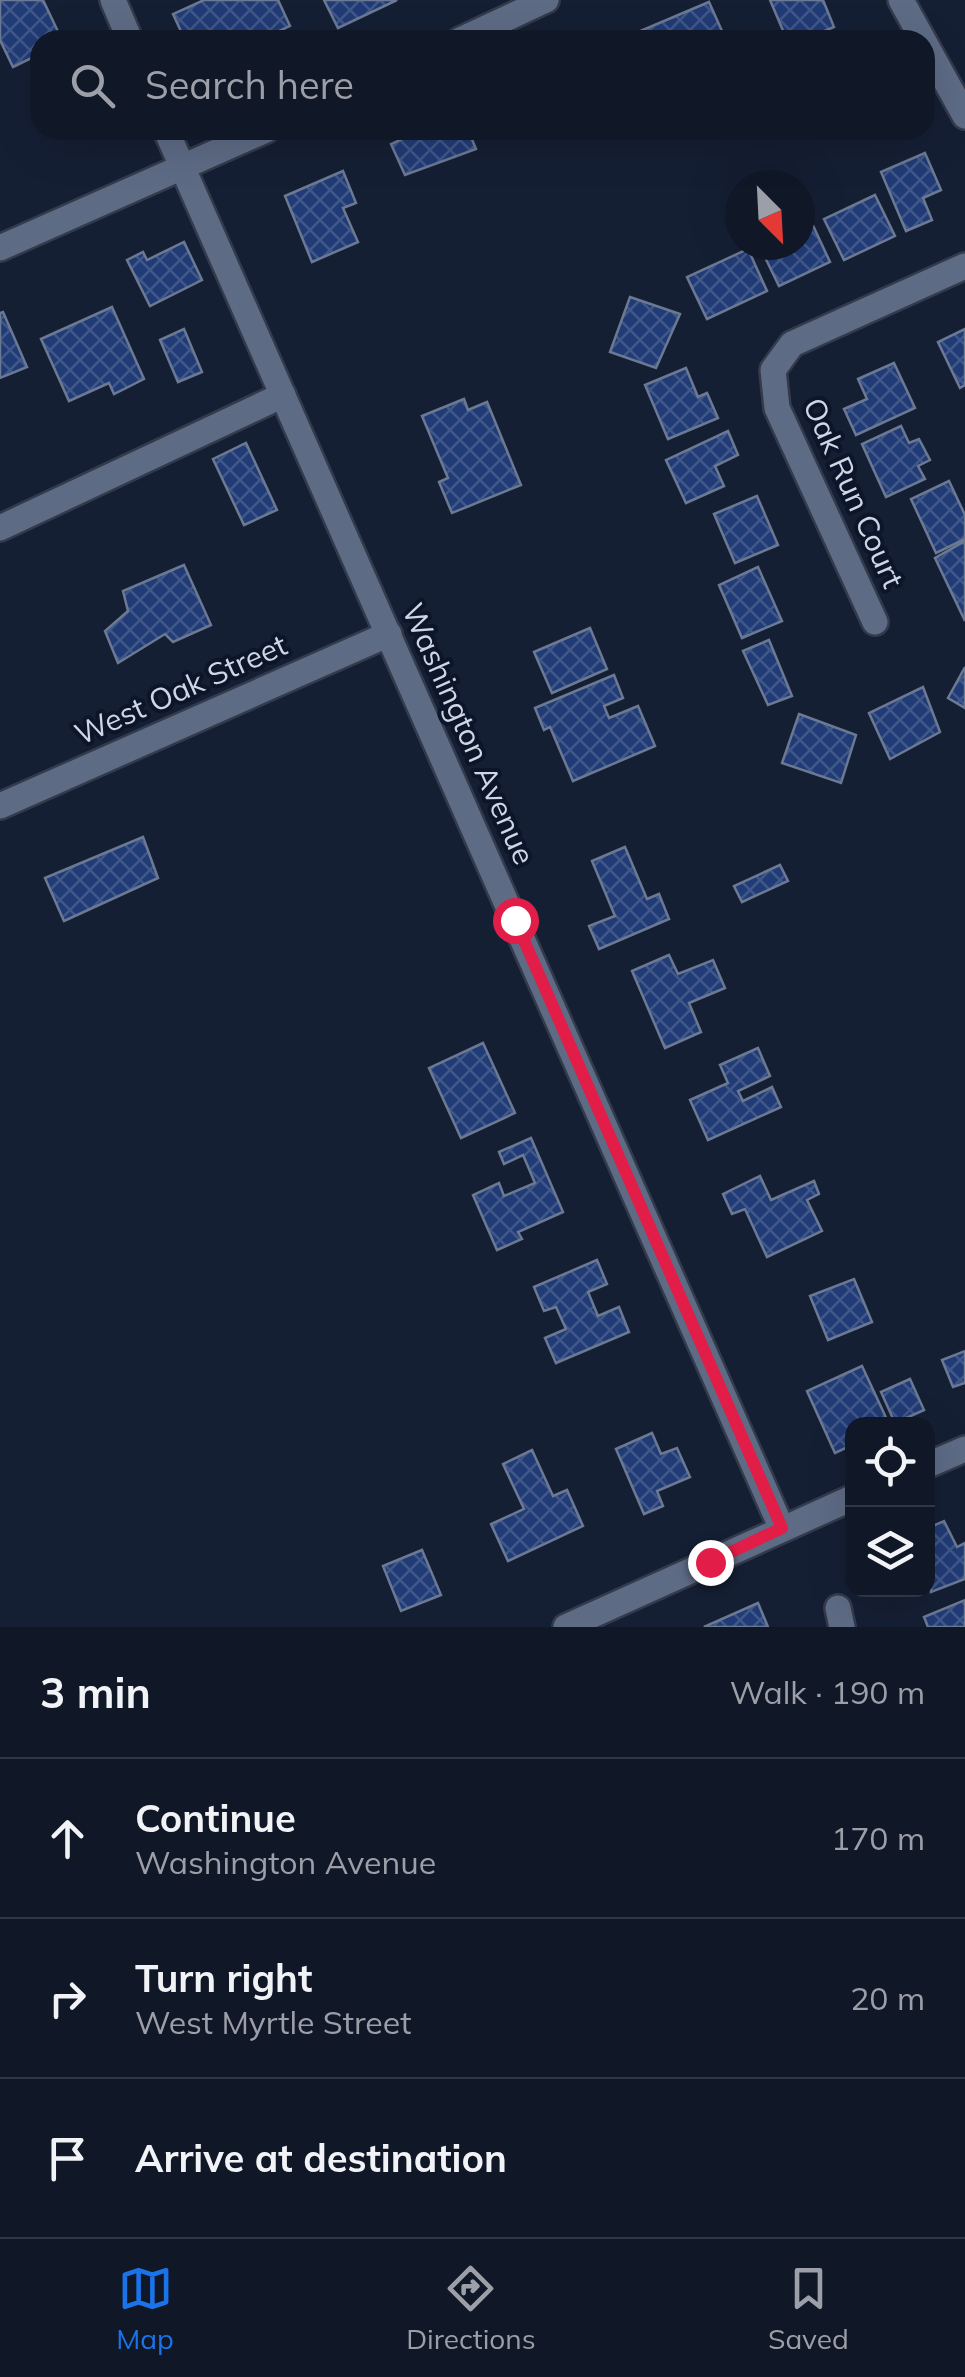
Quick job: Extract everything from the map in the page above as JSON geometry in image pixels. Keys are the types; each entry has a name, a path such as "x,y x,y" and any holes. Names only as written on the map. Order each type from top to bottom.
{"street":[{"path":"113,0 126,30"},
{"path":"482,30 546,0"},
{"path":"902,0 923,30"},
{"path":"935,47 958,80 965,116"},
{"name":"Washington Avenue","path":"170,140 782,1528"},
{"path":"0,248 244,140"},
{"name":"Oak Run Court","path":"875,622 777,408 773,370 792,344 965,266"},
{"path":"0,528 282,395"},
{"name":"West Oak Street","path":"0,806 389,634"},
{"path":"935,1462 965,1449"},
{"path":"566,1627 845,1501"}],"building":[{"path":"0,0 43,0 57,30 30,30 30,59 13,67 0,40"},
{"path":"204,0 278,0 290,26 281,30 180,30 173,14"},
{"path":"324,0 397,0 338,28"},
{"path":"770,0 823,0 834,27 827,30 783,30"},
{"path":"709,2 722,30 643,30"},
{"path":"400,140 472,140 476,149 405,175 391,144"},
{"path":"925,153 941,190 923,198 932,220 906,231 881,172"},
{"path":"343,171 356,203 343,208 358,242 312,262 285,196"},
{"path":"875,195 895,236 844,260 824,219"},
{"path":"815,230 830,262 779,286 766,260 815,260"},
{"path":"184,242 202,280 150,306 127,260 143,252 147,260"},
{"path":"725,260 753,260 767,291 707,319 687,277"},
{"path":"630,297 680,314 656,368 610,352"},
{"path":"112,307 144,379 114,394 109,383 69,401 41,339"},
{"path":"3,312 27,367 0,378 0,313"},
{"path":"184,329 202,372 178,382 160,340"},
{"path":"965,329 965,385 960,388 938,342"},
{"path":"894,363 915,408 856,435 844,409 867,399 858,379"},
{"path":"686,368 698,397 707,393 718,418 668,439 645,385"},
{"path":"464,399 468,410 487,402 521,485 452,513 439,482 448,478 422,416"},
{"path":"901,426 909,443 919,439 930,460 918,466 925,479 886,497 862,444"},
{"path":"728,431 738,455 715,466 724,486 686,503 666,460"},
{"path":"246,443 277,510 244,525 213,459"},
{"path":"949,481 965,515 965,539 936,553 911,499"},
{"path":"757,496 778,545 735,563 714,514"},
{"path":"965,541 965,621 935,558"},
{"path":"184,565 211,625 173,642 165,634 118,663 105,631 128,611 123,591"},
{"path":"758,567 782,621 742,638 719,585"},
{"path":"590,628 607,669 552,693 534,652"},
{"path":"769,640 792,696 768,705 743,651"},
{"path":"965,667 965,708 948,698"},
{"path":"614,675 623,698 604,706 609,718 638,706 655,746 573,781 550,727 544,730 535,708"},
{"path":"923,687 940,732 890,759 869,713"},
{"path":"799,714 856,735 841,783 782,763"},
{"path":"143,837 158,878 64,921 45,878"},
{"path":"625,847 647,899 659,894 669,919 599,949 589,926 615,916 592,861"},
{"path":"780,865 788,881 742,902 734,886"},
{"path":"669,955 678,974 713,960 725,988 689,1003 701,1032 665,1048 632,971"},
{"path":"483,1043 515,1113 461,1138 429,1068"},
{"path":"758,1048 770,1076 738,1091 743,1101 772,1087 781,1107 708,1140 690,1100 728,1083 720,1065"},
{"path":"531,1138 563,1212 518,1232 522,1239 497,1250 473,1195 499,1183 504,1196 535,1183 523,1155 504,1164 499,1152"},
{"path":"760,1176 771,1200 814,1181 819,1194 807,1200 822,1231 767,1257 745,1209 732,1214 723,1194"},
{"path":"597,1260 607,1284 588,1292 598,1316 619,1307 629,1332 556,1363 545,1338 566,1329 556,1307 544,1311 534,1287"},
{"path":"854,1279 872,1322 828,1340 810,1296"},
{"path":"965,1351 965,1383 953,1387 942,1360"},
{"path":"862,1366 886,1417 845,1417 845,1448 835,1453 807,1391"},
{"path":"910,1379 924,1410 908,1417 892,1417 881,1392"},
{"path":"652,1433 661,1454 677,1448 690,1477 657,1491 663,1506 644,1514 616,1449"},
{"path":"532,1450 553,1496 567,1490 583,1526 508,1561 491,1524 524,1509 503,1464"},
{"path":"944,1521 957,1547 965,1543 965,1579 935,1590 935,1525"},
{"path":"422,1550 441,1595 401,1611 383,1566"},
{"path":"965,1600 965,1627 928,1627 924,1617"},
{"path":"758,1603 768,1627 704,1627"}],"route":[{"path":"515,920 782,1528 710,1562"}]}
